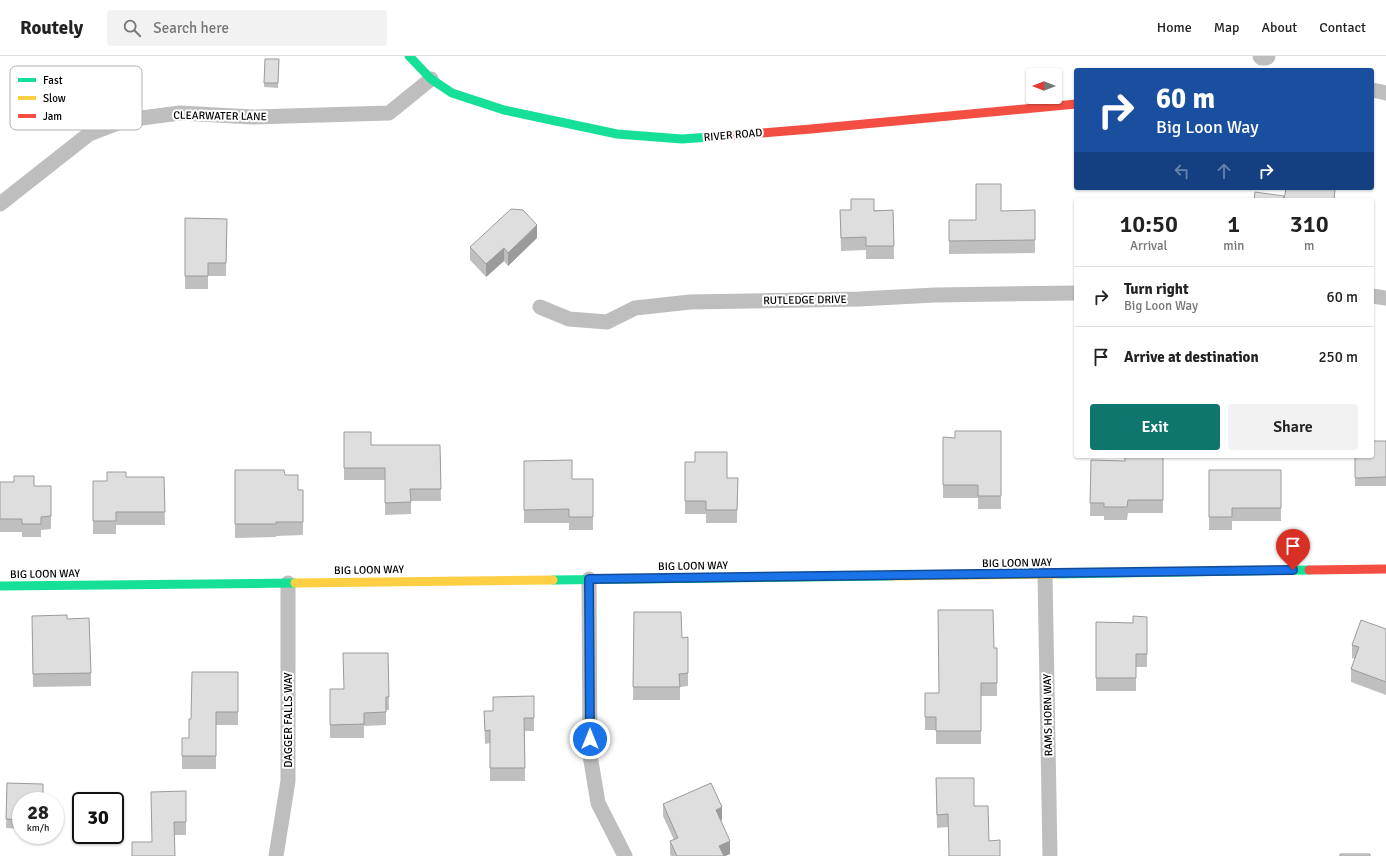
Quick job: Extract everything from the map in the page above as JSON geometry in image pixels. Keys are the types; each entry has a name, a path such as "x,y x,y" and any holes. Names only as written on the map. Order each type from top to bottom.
{"street":[{"name":"RIVER ROAD","path":"410,56 431,79 452,93 504,110 617,134 682,140 1074,104"},
{"name":"CLEARWATER LANE","path":"142,118 180,113 253,117 389,114 431,79"},
{"path":"1374,90 1386,93"},
{"name":"CLEARWATER LANE","path":"0,204 89,134 100,130"},
{"name":"RUTLEDGE DRIVE","path":"540,308 569,319 607,322 635,308 690,302 1074,293"},
{"path":"1374,296 1386,298"},
{"name":"BIG LOON WAY","path":"0,586 1386,569"},
{"name":"RAMS HORN WAY","path":"1045,574 1050,856"},
{"path":"589,579 590,755 598,802 625,856"},
{"name":"DAGGER FALLS WAY","path":"276,856 288,781 288,583"}],"building":[{"path":"265,59 279,59 278,83 264,83"},
{"path":"976,184 1001,184 1001,211 1035,210 1035,240 949,241 949,220 976,220"},
{"path":"1286,190 1335,190 1334,198 1284,198"},
{"path":"1255,192 1284,196 1284,198 1254,198"},
{"path":"851,199 874,199 874,211 893,210 894,246 866,246 866,237 841,238 840,210 851,210"},
{"path":"511,209 523,210 537,225 508,253 504,248 486,264 470,247"},
{"path":"185,218 227,219 226,263 208,263 208,276 185,276"},
{"path":"955,431 1001,431 1001,496 978,496 978,485 943,485 943,437 955,438"},
{"path":"344,432 371,432 371,445 440,445 441,489 410,489 411,502 385,503 385,468 344,468"},
{"path":"1374,441 1386,441 1386,477 1355,478 1355,458 1374,458"},
{"path":"695,452 727,452 727,478 738,478 737,510 706,510 706,501 685,501 685,462 695,462"},
{"path":"1125,458 1163,458 1163,500 1128,500 1127,507 1104,507 1104,503 1090,503 1091,460 1125,461"},
{"path":"572,460 572,479 593,479 593,517 569,517 569,509 524,510 524,461"},
{"path":"235,470 284,470 285,475 298,475 298,490 303,490 303,522 276,522 276,524 235,524"},
{"path":"1209,470 1281,470 1281,508 1232,508 1232,517 1209,517"},
{"path":"107,472 126,472 126,477 164,477 165,512 116,512 116,521 93,521 93,481 107,481"},
{"path":"14,476 34,476 34,486 51,486 51,516 41,517 41,524 22,524 22,519 0,519 0,482 14,482"},
{"path":"938,610 993,610 994,648 997,648 997,683 981,683 981,731 936,731 936,717 925,717 925,693 939,693"},
{"path":"634,612 681,612 682,638 688,637 688,673 679,674 680,687 633,687"},
{"path":"67,615 67,619 89,618 91,673 33,674 32,616"},
{"path":"1133,616 1147,617 1147,654 1136,654 1136,678 1096,678 1096,622 1133,623"},
{"path":"1361,620 1386,629 1386,682 1351,669 1359,647 1352,645"},
{"path":"343,653 388,653 389,697 386,697 386,712 364,713 364,724 330,725 330,689 344,689"},
{"path":"192,672 238,672 238,712 216,712 216,756 182,756 182,738 189,738"},
{"path":"534,696 534,718 524,718 525,768 490,768 490,730 485,731 484,711 493,711 493,697"},
{"path":"936,778 974,778 974,806 988,806 989,841 1000,840 1000,856 949,856 948,814 937,815"},
{"path":"7,783 43,784 43,792 12,792 12,819 6,819"},
{"path":"711,783 722,807 716,810 730,841 719,846 724,856 677,856 670,841 678,838 663,804"},
{"path":"186,791 186,822 174,822 175,856 132,856 132,842 152,842 151,792"},
{"path":"1340,854 1370,854 1370,856 1340,856"}],"traffic: fast":[{"path":"409,56 431,79 452,93 504,110 617,134 682,139 725,136"},
{"path":"1058,574 1309,570"},
{"path":"553,580 892,576"},
{"path":"0,586 295,583"}],"traffic: slow":[{"path":"892,576 1058,574"},
{"path":"295,583 553,580"}],"traffic: jam":[{"path":"725,136 1074,104"},
{"path":"1309,570 1386,569"}],"route":[{"path":"590,739 589,579 1076,574 1293,570"}]}
